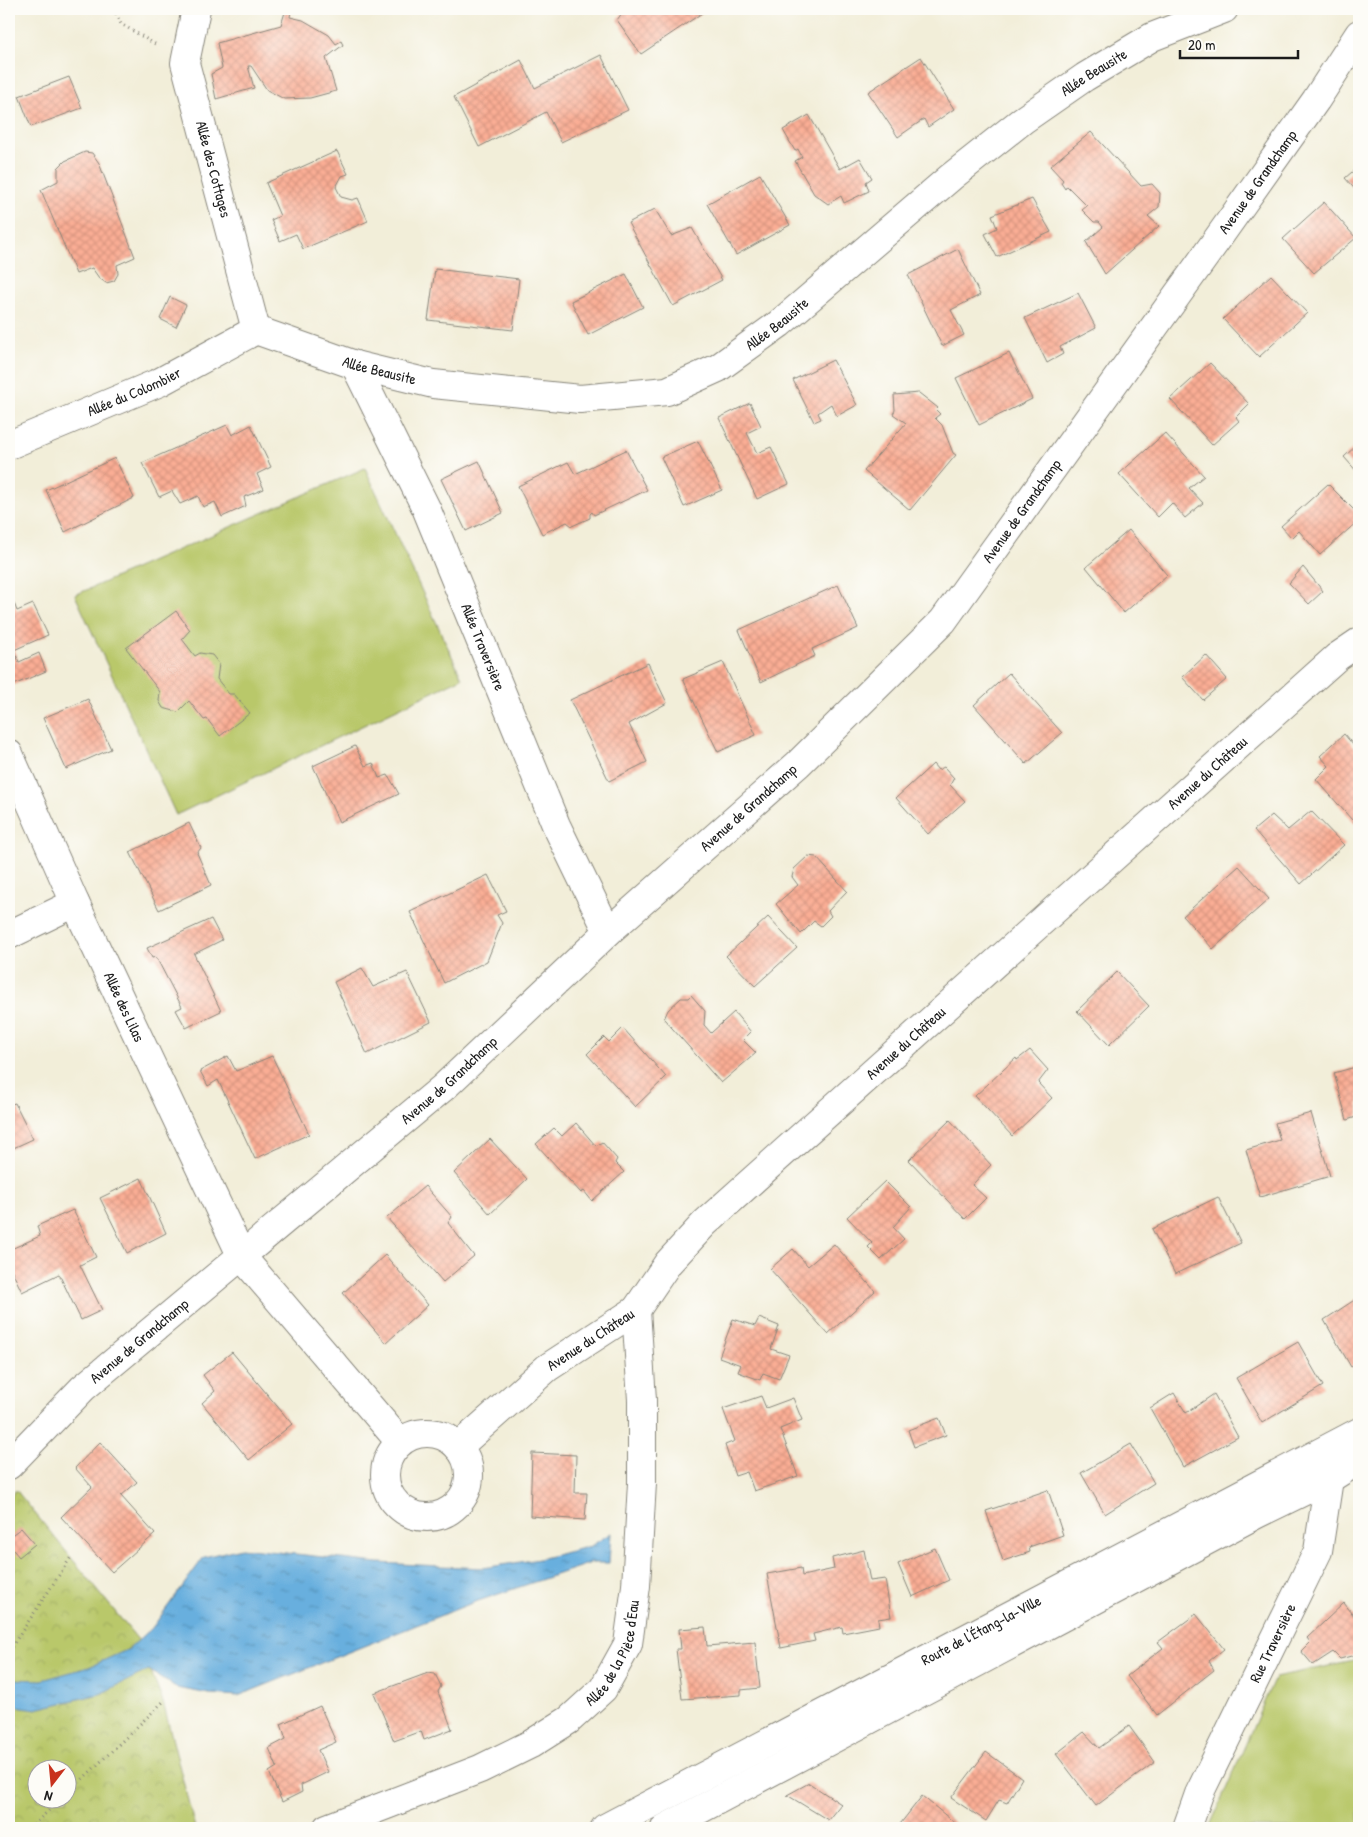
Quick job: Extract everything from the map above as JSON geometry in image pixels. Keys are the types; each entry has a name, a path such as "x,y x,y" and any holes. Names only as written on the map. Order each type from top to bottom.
{"street":[{"name":"Allée des Cottages","path":"196,9 186,63 256,330"},
{"name":"Allée Beausite","path":"256,330 355,365 433,384 580,399 667,391 718,368 779,324 951,178 1023,120 1085,76 1152,38 1224,9"},
{"name":"Avenue de Grandchamp","path":"9,1465 83,1388 445,1086 608,932 798,764 943,621 1211,249 1316,100 1359,34"},
{"name":"Allée du Colombier","path":"9,445 160,382 256,330"},
{"name":"Allée Traversière","path":"355,365 426,508 556,825 608,932"},
{"name":"Avenue du Château","path":"458,1447 546,1368 636,1310 668,1263 705,1223 1330,664 1359,642"},
{"name":"Allée des Lilas","path":"9,754 75,903 242,1257 400,1442"},
{"path":"9,935 75,903"},
{"name":"Allée de la Pièce d'Eau","path":"327,1828 480,1769 531,1744 569,1720 603,1689 628,1644 636,1586 642,1483 642,1400 636,1310"},
{"name":"Route de l'Étang-la-Ville","path":"605,1828 1325,1452 1359,1432"},
{"path":"418,1434 433,1434 447,1438 458,1447 467,1464 469,1478 465,1492 457,1504 444,1513 433,1517 419,1516 405,1511 394,1501 386,1486 385,1472 389,1457 400,1442 418,1434"},
{"name":"Rue Traversière","path":"1187,1828 1199,1794 1318,1551 1329,1479 1325,1452"},
{"name":"Route de l'Étang-la-Ville","path":"665,1828 1240,1524 1329,1479 1359,1460"}],"path":[{"path":"114,9 121,24"},
{"path":"9,1651 71,1558"},
{"path":"78,1783 163,1702"},
{"path":"30,1828 49,1810"}],"green space":[{"path":"365,468 462,678 176,815 75,595"},
{"path":"16,1490 139,1641 163,1702 195,1828 9,1828 9,1499"},
{"path":"1359,1660 1359,1828 1209,1828 1275,1677"}],"water":[{"path":"611,1533 609,1563 591,1563 472,1603 238,1696 209,1694 177,1688 149,1670 100,1694 36,1709 9,1705 9,1679 42,1680 89,1667 129,1649 152,1628 204,1557 241,1548 378,1563 483,1568 539,1559 591,1546"}],"building":[{"path":"286,9 291,11 290,17 303,20 329,35 336,44 341,41 343,45 326,58 336,91 310,98 284,99 267,90 251,66 248,66 254,88 216,99 211,74 222,68 217,43 281,25"},
{"path":"625,9 708,9 641,54 617,20"},
{"path":"601,55 628,110 561,142 546,112 479,147 454,97 521,60 535,88"},
{"path":"921,57 954,109 928,127 924,119 898,137 868,92"},
{"path":"69,77 82,108 31,127 19,96"},
{"path":"809,115 840,169 860,158 872,178 866,182 869,191 844,203 841,196 828,204 814,194 795,161 802,157 798,149 795,151 783,130"},
{"path":"1091,132 1141,186 1152,184 1160,193 1159,207 1148,216 1159,226 1105,274 1086,242 1103,227 1099,222 1094,222 1082,210 1087,206 1067,186 1065,189 1061,183 1063,180 1050,166"},
{"path":"337,151 348,174 342,176 336,187 341,197 352,200 358,198 368,221 303,249 296,234 280,241 271,220 280,216 266,183"},
{"path":"85,152 92,153 99,163 135,257 117,265 118,274 114,281 106,283 99,278 92,268 76,274 41,190 58,181 58,168 65,161"},
{"path":"1359,166 1359,194 1345,178"},
{"path":"760,174 790,225 736,255 707,204"},
{"path":"1032,199 1051,232 997,257 985,234 997,228 992,215"},
{"path":"1324,202 1356,238 1314,273 1283,239"},
{"path":"655,209 671,236 692,228 722,280 673,306 628,223"},
{"path":"958,249 980,295 951,310 964,335 942,346 908,275"},
{"path":"435,269 519,279 513,330 428,320"},
{"path":"626,274 643,307 588,335 571,301"},
{"path":"1271,275 1307,313 1259,357 1223,319"},
{"path":"1078,293 1096,328 1060,347 1063,354 1047,363 1025,318"},
{"path":"170,297 186,305 176,327 160,319"},
{"path":"1009,353 1032,399 979,425 956,378"},
{"path":"833,360 857,405 837,416 831,404 818,413 821,419 814,422 793,380"},
{"path":"1210,363 1249,404 1236,417 1239,421 1212,445 1170,399"},
{"path":"919,393 938,408 936,410 940,414 935,418 942,425 953,453 956,455 910,510 864,471 906,423 893,414 895,410 894,395"},
{"path":"750,403 761,426 747,433 757,453 771,447 789,484 757,499 719,418"},
{"path":"227,425 232,435 251,425 271,467 257,474 264,489 244,497 246,506 222,517 215,502 203,507 198,496 180,504 172,491 159,497 142,463"},
{"path":"1165,433 1204,476 1189,488 1203,503 1185,518 1172,503 1158,517 1119,474"},
{"path":"698,441 722,490 684,507 661,457"},
{"path":"1359,443 1359,474 1344,457"},
{"path":"626,450 647,490 594,515 592,512 590,518 572,526 567,522 542,534 518,486 568,462 575,474"},
{"path":"115,458 134,498 65,532 46,490"},
{"path":"479,461 503,513 466,531 441,479"},
{"path":"1328,484 1359,515 1359,520 1320,555 1299,531 1292,538 1281,526"},
{"path":"1129,530 1167,575 1124,613 1086,567"},
{"path":"1303,567 1323,591 1309,604 1289,583"},
{"path":"838,585 858,628 812,649 815,656 761,682 739,630"},
{"path":"9,590 17,611 33,604 48,635 14,650 19,662 39,653 46,671 9,687"},
{"path":"176,611 190,630 182,639 195,656 200,653 212,655 219,664 217,679 229,694 234,694 250,713 220,736 207,719 204,720 189,701 178,712 163,708 159,701 160,692 126,648"},
{"path":"1206,655 1227,679 1203,700 1182,677"},
{"path":"723,662 756,735 718,752 683,679"},
{"path":"648,663 667,703 629,724 647,762 609,781 570,700"},
{"path":"1009,673 1062,733 1026,764 974,705"},
{"path":"88,699 111,749 66,769 43,718"},
{"path":"1344,734 1359,752 1359,828 1316,779 1329,766 1320,756"},
{"path":"355,746 365,766 373,763 379,778 388,775 399,794 339,822 313,766"},
{"path":"933,764 938,770 944,767 954,778 950,785 965,801 928,834 896,798"},
{"path":"1311,811 1344,845 1301,884 1254,830 1272,815 1288,830"},
{"path":"189,823 201,848 197,853 211,885 159,910 130,852"},
{"path":"808,856 816,857 847,891 828,911 831,916 821,926 814,921 801,934 776,904 798,885 792,877 794,869"},
{"path":"1239,866 1269,899 1213,949 1183,916"},
{"path":"488,875 506,911 497,915 502,923 487,961 444,983 410,912"},
{"path":"768,917 797,948 755,986 726,956"},
{"path":"211,919 222,940 194,954 221,1011 186,1028 176,1010 182,1007 156,957 152,958 147,948"},
{"path":"362,968 373,987 407,972 431,1022 367,1054 334,982"},
{"path":"1117,972 1149,1006 1109,1045 1077,1011"},
{"path":"691,995 705,1011 704,1025 711,1033 734,1012 751,1032 743,1040 756,1053 721,1083 664,1019 668,1010 681,998 688,998"},
{"path":"623,1028 666,1077 635,1107 587,1054 604,1037 609,1042"},
{"path":"1030,1050 1048,1070 1038,1083 1052,1098 1012,1136 975,1096 1016,1058 1017,1060"},
{"path":"228,1056 236,1071 272,1056 309,1134 255,1159 218,1080 208,1086 200,1071"},
{"path":"1359,1066 1359,1116 1347,1120 1334,1073"},
{"path":"15,1103 33,1139 9,1150 9,1105"},
{"path":"1311,1113 1330,1176 1260,1197 1246,1150 1280,1140 1275,1123"},
{"path":"950,1120 991,1165 972,1185 986,1198 965,1219 909,1160"},
{"path":"576,1123 596,1146 602,1142 617,1159 615,1163 624,1172 592,1201 584,1191 581,1193 536,1144 554,1128 562,1136"},
{"path":"490,1139 527,1179 490,1214 454,1173"},
{"path":"141,1178 166,1233 127,1253 100,1198"},
{"path":"885,1181 911,1207 893,1227 904,1239 881,1260 868,1247 872,1243 847,1217"},
{"path":"425,1186 452,1217 448,1223 474,1256 443,1282 387,1218"},
{"path":"1218,1197 1241,1243 1175,1274 1152,1229"},
{"path":"73,1210 96,1257 80,1265 102,1310 81,1320 59,1274 22,1292 9,1265 9,1250 40,1236 37,1226"},
{"path":"834,1244 875,1291 828,1334 770,1269 793,1249 808,1266"},
{"path":"385,1255 428,1305 386,1343 343,1293"},
{"path":"1359,1297 1359,1362 1351,1367 1324,1320"},
{"path":"759,1318 779,1326 771,1349 789,1355 779,1379 763,1373 760,1380 738,1372 741,1365 719,1357 733,1319 755,1326"},
{"path":"1298,1342 1323,1386 1262,1423 1236,1378"},
{"path":"232,1352 292,1424 249,1460 202,1403 215,1391 203,1375"},
{"path":"1174,1393 1186,1413 1214,1394 1238,1437 1183,1467 1150,1408"},
{"path":"761,1396 766,1408 793,1398 802,1420 780,1429 798,1476 754,1491 747,1472 735,1476 725,1445 735,1441 723,1409"},
{"path":"939,1418 946,1435 914,1447 908,1430"},
{"path":"100,1442 137,1482 121,1496 155,1534 112,1572 61,1517 92,1487 75,1468"},
{"path":"1131,1444 1154,1483 1105,1514 1081,1473"},
{"path":"532,1453 576,1455 575,1493 587,1493 585,1520 530,1516"},
{"path":"1048,1490 1063,1535 1029,1547 1030,1552 1003,1561 986,1511"},
{"path":"21,1528 35,1544 19,1557 9,1545 9,1537"},
{"path":"935,1548 949,1580 912,1597 898,1564"},
{"path":"864,1550 870,1581 885,1579 891,1617 878,1619 879,1626 843,1633 842,1627 813,1634 815,1641 781,1648 767,1574 801,1568 802,1576 834,1569 832,1558"},
{"path":"1344,1603 1355,1617 1359,1615 1359,1654 1340,1659 1333,1652 1313,1665 1301,1651 1310,1642 1307,1638"},
{"path":"1196,1614 1224,1649 1209,1661 1214,1670 1157,1715 1127,1676 1163,1648 1158,1642"},
{"path":"705,1627 707,1646 755,1642 760,1688 741,1690 741,1695 682,1699 676,1649 681,1649 679,1629"},
{"path":"428,1673 435,1674 441,1686 438,1692 452,1729 424,1740 421,1731 394,1741 374,1693"},
{"path":"320,1706 336,1742 318,1750 328,1772 301,1785 302,1792 282,1802 269,1772 277,1767 269,1748 286,1739 281,1724"},
{"path":"1129,1726 1155,1762 1096,1806 1056,1754 1084,1732 1099,1748"},
{"path":"986,1752 1022,1778 1007,1803 999,1800 986,1821 951,1798"},
{"path":"809,1783 841,1804 828,1820 787,1795"},
{"path":"922,1796 961,1828 897,1828"}]}
